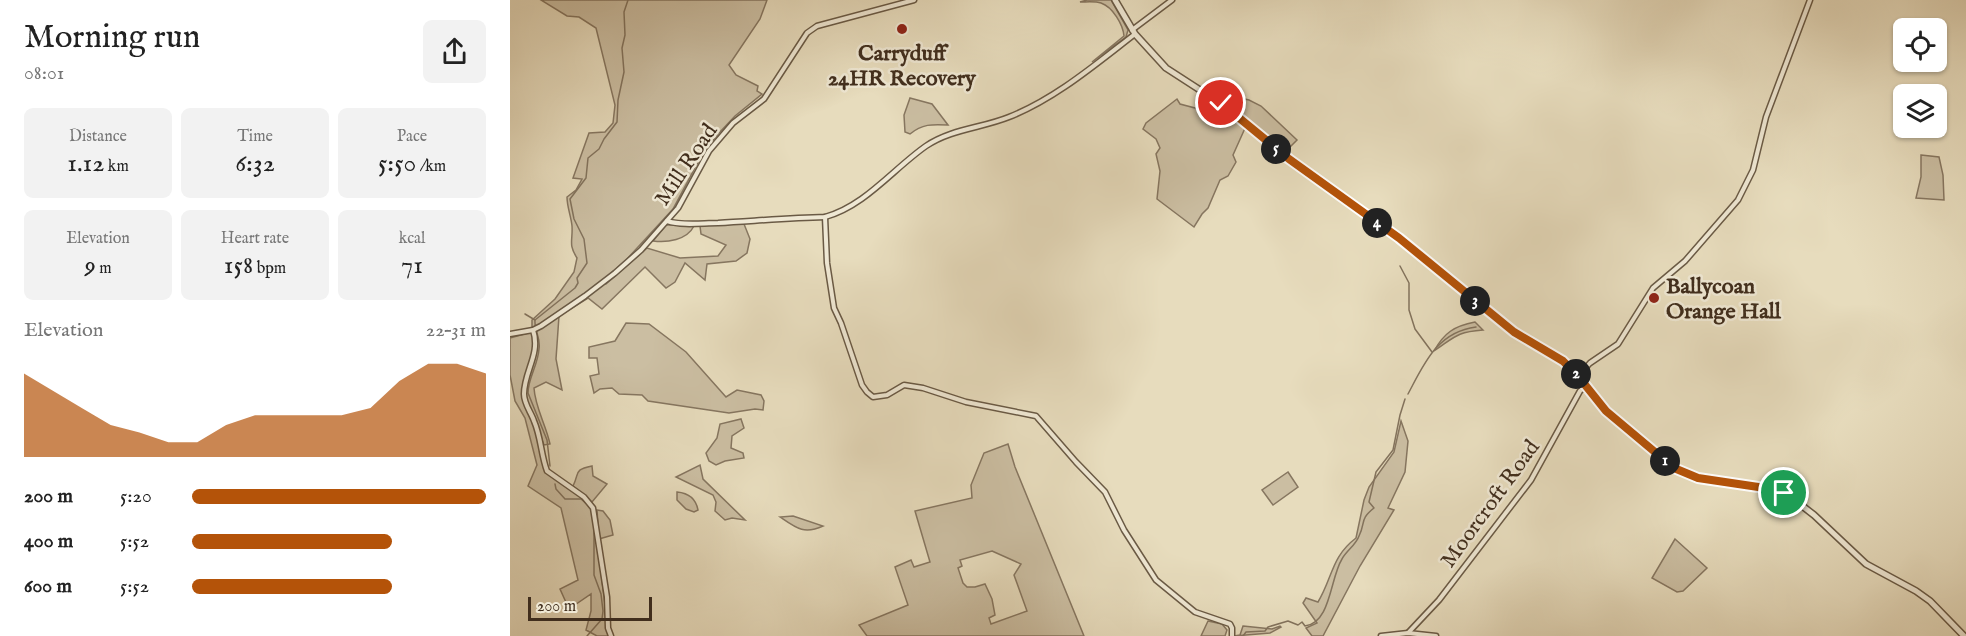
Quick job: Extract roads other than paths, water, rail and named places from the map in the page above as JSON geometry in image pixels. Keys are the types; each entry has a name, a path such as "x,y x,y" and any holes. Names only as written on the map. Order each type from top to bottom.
{"street":[{"name":"Mill Road","path":"510,334 533,330 541,326 615,273 641,250 678,208 709,151 733,123 764,99 807,33 817,26 914,0"},
{"path":"1115,0 1134,32 1156,58 1176,76 1234,112 1289,159 1399,238 1505,325 1563,361 1606,411 1674,468 1698,478 1784,493 1814,516 1866,564 1930,601 1964,636"},
{"path":"667,221 698,224 825,217 851,205 927,146 958,132 1008,118 1066,84 1172,0"},
{"path":"1578,376 1590,363 1618,344 1653,288 1685,261 1738,200 1753,170 1766,117 1810,0"},
{"path":"825,217 827,263 834,308 862,385 867,392 880,397 904,385 922,388 966,402 1036,416 1105,492 1124,530 1156,580 1195,612 1226,621 1232,628 1232,636"},
{"path":"533,330 536,345 524,397 537,428 547,471 584,497 593,508 607,597 608,628 611,636"},
{"name":"Moorcroft Road","path":"1408,633 1438,600 1531,480 1580,391 1586,386"},
{"path":"1381,636 1408,633 1436,636"}],"waterway":[{"path":"550,466 547,440 528,393 539,349 535,320 575,288 578,283 577,278 587,263 584,239 574,219 570,199 586,178 588,158 599,149 617,122 618,100 624,72 622,48 625,35 624,12 628,0"},
{"path":"1400,266 1409,283 1409,310 1415,329 1432,352"},
{"path":"525,314 535,320"},
{"path":"1408,394 1426,361 1442,342 1451,335 1476,327"},
{"path":"1243,636 1246,632 1265,631 1268,627 1288,621 1298,625 1302,622 1305,626 1314,623 1320,617 1329,598 1338,567 1358,539 1365,518 1374,508 1369,502 1376,472 1393,450 1405,399"},
{"path":"555,484 556,489 565,499 581,499 588,505"},
{"path":"587,636 602,619 603,611 601,594 594,575 594,526"}],"place":[{"name":"Carryduff 24HR Recovery","path":"902,29"},
{"name":"Ballycoan Orange Hall","path":"1654,298"}]}
